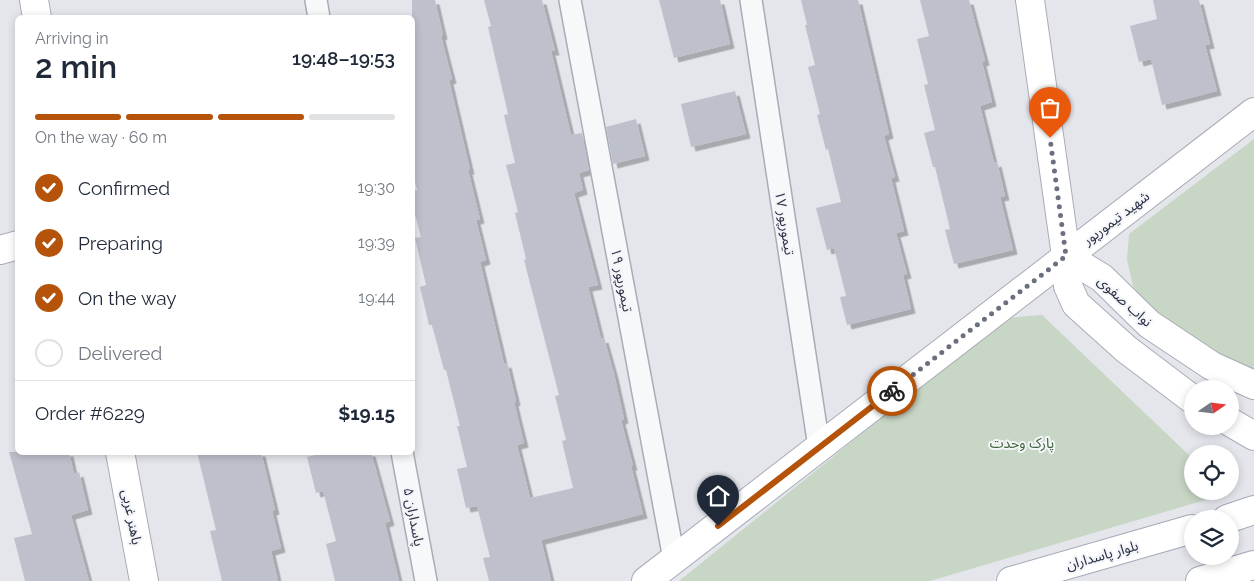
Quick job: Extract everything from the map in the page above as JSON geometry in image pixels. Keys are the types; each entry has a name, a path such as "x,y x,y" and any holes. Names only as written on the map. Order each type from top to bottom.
{"street":[{"path":"34,0 37,15"},
{"path":"316,0 318,15"},
{"name":"تیمورپور ۱۹","path":"570,0 674,559"},
{"name":"تیمورپور ۱۷","path":"751,0 819,447"},
{"path":"1030,0 1066,256 1068,286 1076,304 1126,349 1184,393"},
{"name":"شهید تیمورپور","path":"646,581 1254,112"},
{"path":"0,250 15,246"},
{"name":"نواب صفوی","path":"1066,256 1102,278 1148,324 1212,366 1254,385"},
{"path":"1239,427 1254,436"},
{"name":"باهنر غربی","path":"121,455 144,581"},
{"name":"پاسداران ۵","path":"403,455 426,581"},
{"path":"1239,515 1254,510"},
{"name":"بلوار پاسداران","path":"1011,581 1184,531"},
{"path":"1200,581 1254,565"}],"green space":[{"path":"1254,139 1254,373 1212,358 1149,308 1133,286 1127,260 1129,234"},
{"name":"پارک وحدت","path":"1042,315 1184,450 1184,500 1205,500 930,581 679,581 1005,318"}],"building":[{"path":"412,0 435,0 443,35 441,36 452,79 449,80 480,219 476,220 486,260 480,262 504,364 507,363 516,401 514,402 524,443 517,445 530,498 573,488 562,441 566,440 555,396 559,395 524,260 526,259 515,213 518,212 506,165 515,163 504,115 508,114 488,27 491,26 484,0 542,0 555,51 551,51 571,135 582,133 589,170 579,173 583,190 574,193 598,285 588,287 601,339 604,338 614,374 624,419 621,420 643,514 541,540 551,581 489,581 483,558 490,557 477,506 466,508 457,469 467,467 457,426 460,426 446,370 444,370 432,325 429,325 420,287 426,285 415,238 421,237 415,214 415,190 417,190 415,182 415,15 412,15"},
{"path":"659,0 720,0 730,44 674,58"},
{"path":"801,0 858,0 889,134 884,136 895,177 891,178 904,231 896,233 907,274 903,275 911,309 847,325 840,297 846,296 834,248 827,250 816,208 841,202 828,149 826,150 817,115 820,114 808,67 815,65"},
{"path":"920,0 969,0 985,61 982,62 992,102 980,106 994,163 997,162 1005,196 1000,197 1013,250 954,264 945,230 950,229 935,167 933,167 924,133 935,130 924,85 928,84 917,39 929,36"},
{"path":"1153,0 1199,0 1210,44 1205,45 1217,91 1162,105 1151,59 1139,62 1130,26 1157,19"},
{"path":"735,91 746,134 691,147 681,104"},
{"path":"636,119 645,156 613,164 606,127"},
{"path":"9,452 15,452 15,455 70,455 74,474 79,472 88,510 71,515 89,581 25,581 14,538 32,534"},
{"path":"198,455 262,455 275,510 272,511 281,548 271,551 278,581 222,581 210,531 216,530"},
{"path":"315,455 372,455 390,521 385,523 399,581 335,581 326,544 336,541 323,491 316,493 307,457"}],"way so far":[{"path":"892,391 1066,256 1050,138"}],"route":[{"path":"718,526 892,391"}]}
